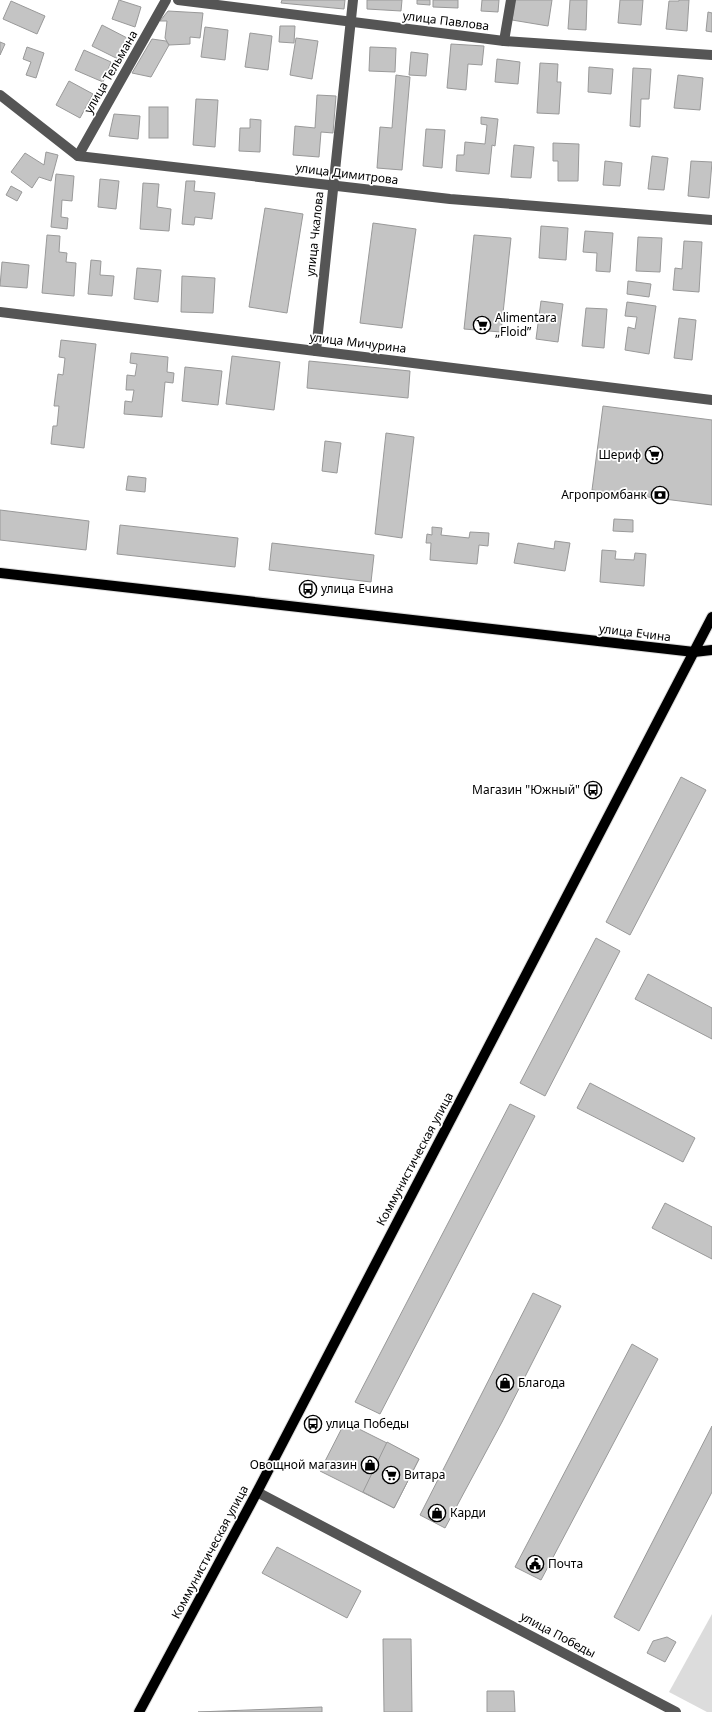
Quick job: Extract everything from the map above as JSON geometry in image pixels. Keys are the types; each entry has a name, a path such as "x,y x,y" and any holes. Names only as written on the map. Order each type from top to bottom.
{"main road":[{"name":"улица Ечина","path":"0,574 694,652 712,650"},
{"name":"Коммунистическая улица","path":"139,1712 257,1492 712,617"}],"street":[{"name":"улица Тельмана","path":"78,156 166,0"},
{"name":"улица Павлова","path":"178,0 504,41 712,55"},
{"name":"улица Чкалова","path":"316,351 353,0"},
{"path":"504,41 511,0"},
{"path":"0,95 78,156"},
{"name":"улица Димитрова","path":"78,156 450,199 712,220"},
{"name":"улица Мичурина","path":"0,312 712,400"},
{"name":"улица Победы","path":"257,1492 676,1712"}],"shaded area":[{"path":"712,1614 712,1712 707,1712 669,1692"}],"building":[{"path":"119,0 141,7 135,27 112,19"},
{"path":"282,0 345,0 344,9 281,3"},
{"path":"367,0 402,0 401,11 367,9"},
{"path":"417,0 430,0 430,5 417,4"},
{"path":"433,0 458,0 458,8 433,7"},
{"path":"482,0 499,0 498,12 481,11"},
{"path":"515,0 552,0 548,26 512,20"},
{"path":"570,0 587,0 586,30 568,29"},
{"path":"620,0 643,0 641,25 618,23"},
{"path":"689,0 687,31 666,29 669,1"},
{"path":"11,1 45,16 37,34 3,19"},
{"path":"168,11 203,13 200,38 190,37 190,44 169,45 165,38 167,21 160,21"},
{"path":"708,12 712,13 712,32 706,31"},
{"path":"102,25 131,40 120,60 92,46"},
{"path":"280,26 295,26 294,43 279,42"},
{"path":"205,27 228,30 225,60 201,57"},
{"path":"250,33 272,36 268,70 245,67"},
{"path":"296,38 318,41 312,79 290,75"},
{"path":"152,39 166,41 169,45 151,77 132,73"},
{"path":"0,42 5,44 0,55"},
{"path":"451,44 484,46 482,65 468,64 466,90 447,88"},
{"path":"27,47 44,53 36,78 26,75 31,62 23,59"},
{"path":"370,47 396,48 395,72 369,71"},
{"path":"84,50 111,62 103,82 75,70"},
{"path":"411,52 428,54 426,76 409,75"},
{"path":"497,59 520,62 518,84 495,82"},
{"path":"540,63 558,64 557,82 561,82 559,114 537,113"},
{"path":"589,67 613,69 611,94 588,92"},
{"path":"633,68 651,69 649,99 641,99 640,127 630,126"},
{"path":"396,75 410,77 402,170 377,168 380,127 392,128"},
{"path":"678,75 703,78 700,110 674,108"},
{"path":"69,81 93,94 80,118 56,105"},
{"path":"317,95 336,96 333,133 321,132 319,157 293,155 295,126 315,128"},
{"path":"196,99 218,100 215,147 193,145"},
{"path":"149,107 168,107 168,138 149,138"},
{"path":"114,114 140,116 138,139 109,136"},
{"path":"481,117 498,119 495,146 492,145 489,174 456,171 457,155 464,155 465,142 485,144 487,125 481,124"},
{"path":"250,119 261,120 260,152 239,151 240,128 250,128"},
{"path":"426,129 445,130 442,168 423,166"},
{"path":"553,143 579,144 578,181 558,181 558,161 553,161"},
{"path":"514,145 534,147 531,178 511,177"},
{"path":"46,152 58,155 51,181 39,177 32,188 11,172 25,153 44,165"},
{"path":"652,156 668,158 664,190 648,189"},
{"path":"605,161 622,163 620,186 603,185"},
{"path":"691,161 712,162 709,198 688,196"},
{"path":"56,174 74,176 72,201 62,200 61,217 68,218 67,229 51,227"},
{"path":"100,179 119,181 116,209 98,207"},
{"path":"186,181 195,181 194,191 215,193 212,219 195,217 194,225 182,224"},
{"path":"143,183 159,184 157,207 171,209 169,231 140,229"},
{"path":"11,186 22,192 17,201 6,195"},
{"path":"265,208 303,214 287,313 249,307"},
{"path":"373,223 416,229 402,328 360,323"},
{"path":"541,226 568,228 566,260 539,258"},
{"path":"585,231 613,233 610,272 596,271 597,253 583,252"},
{"path":"47,235 60,236 59,252 67,253 66,262 76,263 74,296 42,293"},
{"path":"474,235 511,238 501,332 464,329"},
{"path":"638,237 662,238 660,272 636,271"},
{"path":"684,241 702,242 699,292 673,290 675,268 682,269"},
{"path":"91,260 101,261 100,275 114,276 112,296 88,294"},
{"path":"2,262 29,265 27,288 0,286"},
{"path":"137,268 161,270 158,302 134,299"},
{"path":"182,276 215,278 213,313 181,312"},
{"path":"628,281 651,284 649,297 627,294"},
{"path":"541,301 563,304 558,342 536,339"},
{"path":"627,302 656,306 649,354 625,350 628,327 635,329 637,317 625,316"},
{"path":"586,308 607,309 604,348 582,346"},
{"path":"679,318 696,320 692,360 674,358"},
{"path":"61,340 96,344 84,448 51,444 53,426 57,426 59,406 54,406 58,374 63,375 65,358 59,357"},
{"path":"131,353 168,357 167,372 174,373 173,383 165,382 162,417 124,414 125,401 132,402 134,390 126,390 127,375 135,376 137,364 130,363"},
{"path":"232,356 280,362 274,410 226,404"},
{"path":"309,361 410,371 408,398 307,388"},
{"path":"185,367 222,371 218,405 182,401"},
{"name":"Шериф","path":"603,406 712,420 712,505 592,490"},
{"path":"386,433 414,437 402,538 375,534"},
{"path":"325,441 341,443 337,473 322,471"},
{"path":"128,476 146,478 145,492 126,490"},
{"path":"0,510 89,521 86,550 0,540"},
{"path":"614,519 633,520 633,532 613,531"},
{"path":"120,525 238,538 235,567 117,554"},
{"path":"432,527 442,528 441,535 469,538 470,532 489,533 488,546 479,545 477,564 430,560 431,543 426,543 427,534 432,535"},
{"path":"555,541 570,543 565,571 514,563 518,543 554,549"},
{"path":"272,543 374,555 371,582 269,570"},
{"path":"602,550 616,551 615,559 634,560 635,553 646,554 644,586 600,582"},
{"path":"681,777 706,790 630,935 606,922"},
{"path":"596,938 620,951 545,1096 520,1083"},
{"path":"648,974 712,1008 712,1039 635,999"},
{"path":"590,1083 695,1138 683,1162 577,1108"},
{"path":"510,1104 535,1116 380,1414 355,1402"},
{"path":"665,1203 712,1227 712,1259 652,1228"},
{"path":"533,1293 561,1306 502,1422 445,1528 420,1515"},
{"path":"632,1344 658,1359 541,1580 515,1567"},
{"name":"Овощной магазин","path":"345,1422 419,1459 394,1508 320,1471"},
{"path":"712,1426 712,1492 639,1631 614,1617"},
{"name":"Витара","path":"387,1442 419,1459 394,1508 363,1492"},
{"path":"277,1547 361,1591 347,1618 262,1573"},
{"path":"667,1637 676,1642 665,1662 647,1653 653,1641"},
{"path":"383,1639 411,1639 412,1712 384,1712"},
{"path":"487,1691 514,1691 515,1712 487,1712"},
{"path":"322,1707 322,1712 198,1712"}],"place":[{"name":"Alimentara „Floid”","path":"482,325"},
{"name":"Шериф","path":"654,455"},
{"name":"Агропромбанк","path":"660,495"},
{"name":"улица Ечина","path":"308,589"},
{"name":"Магазин \"Южный\"","path":"593,790"},
{"name":"Благода","path":"505,1383"},
{"name":"улица Победы","path":"313,1424"},
{"name":"Овощной магазин","path":"370,1465"},
{"name":"Витара","path":"391,1475"},
{"name":"Карди","path":"437,1513"},
{"name":"Почта","path":"535,1564"}]}
